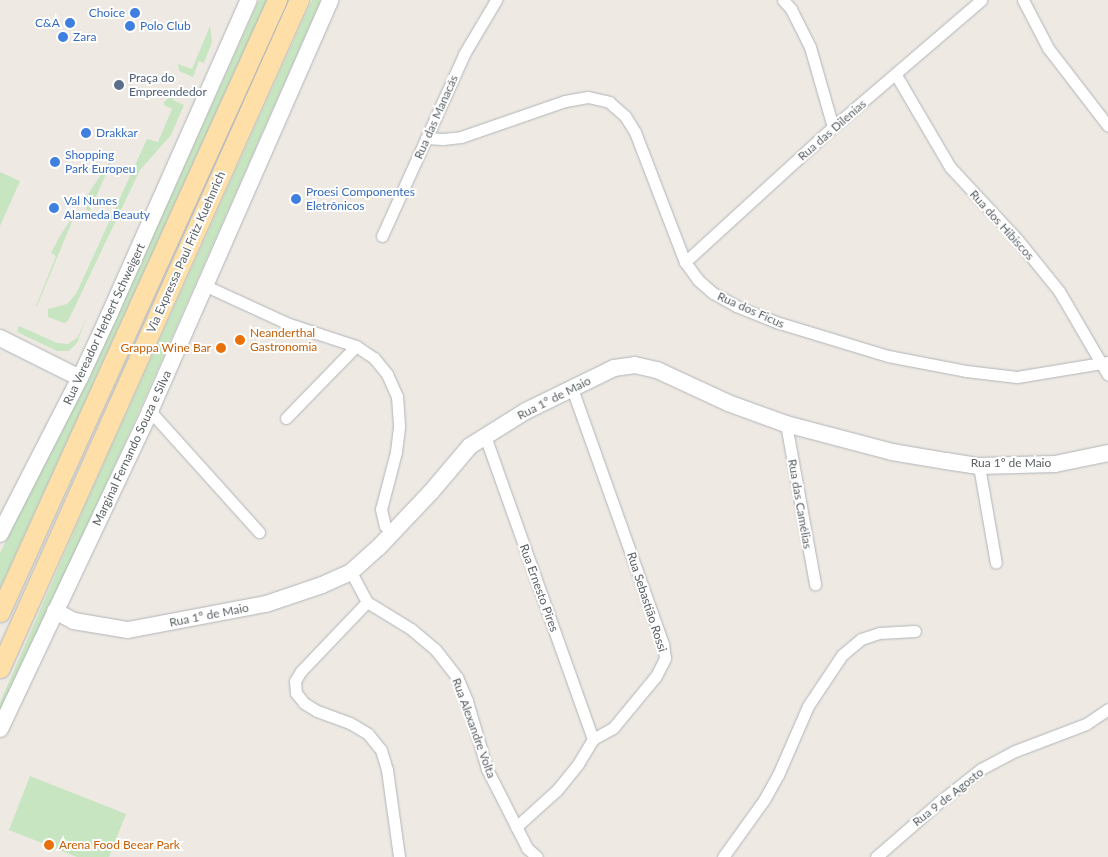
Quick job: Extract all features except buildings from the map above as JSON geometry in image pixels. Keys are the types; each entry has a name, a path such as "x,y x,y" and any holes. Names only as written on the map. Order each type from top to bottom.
{"main road":[{"name":"Via Expressa Paul Fritz Kuehnrich","path":"0,612 277,0"},
{"name":"Via Expressa Paul Fritz Kuehnrich","path":"0,668 299,0"}],"street":[{"name":"Rua Vereador Herbert Schweigert","path":"0,534 80,378 184,150 249,0"},
{"name":"Marginal Fernando Souza e Silva","path":"0,729 150,411 330,0"},
{"name":"Rua das Manacás","path":"382,236 464,54 496,0"},
{"path":"783,0 791,9 810,47 833,127"},
{"name":"Rua das Dilenias","path":"685,262 833,127 896,75 980,0"},
{"path":"1023,0 1048,48 1108,126"},
{"name":"Rua dos Hibiscos","path":"896,75 950,168 1017,239 1059,292 1106,363 1108,375"},
{"name":"Rua dos Ficus","path":"426,138 461,137 565,101 588,97 609,102 624,116 634,132 685,262 698,280 713,293 736,306 776,322 888,356 966,372 1017,377 1106,363"},
{"path":"206,286 289,324 356,346 374,358 387,374 396,396 399,427 396,452 381,509 385,526 394,533"},
{"path":"0,338 80,378"},
{"path":"286,418 356,346"},
{"name":"Rua 1º de Maio","path":"55,611 74,621 128,630 147,628 293,597 351,572 394,533 459,458 485,436 526,411 614,368 635,366 657,370 728,403 786,424 892,452 979,466 1055,464 1108,453"},
{"name":"Rua Sebastião Rossi","path":"516,827 557,790 578,764 593,739 613,728 662,667 665,651 572,388"},
{"path":"150,411 259,532"},
{"name":"Rua das Camélias","path":"786,424 815,584"},
{"name":"Rua Ernesto Pires","path":"485,436 593,739"},
{"path":"979,466 996,563"},
{"path":"351,572 367,602 301,671 295,681 296,693 304,703 317,711 350,723 368,734 381,750 387,770 399,857"},
{"name":"Rua Alexandre Volta","path":"367,602 411,629 435,649 457,676 467,702 487,770 527,848 537,857"},
{"path":"723,857 764,800 778,775 808,706 842,655 861,639 879,634 915,632"},
{"name":"Rua 9 de Agosto","path":"876,857 939,802 981,769 1015,751 1086,724 1108,709"}],"green space":[{"path":"259,0 267,0 0,588 0,553 119,311"},
{"path":"312,0 321,0 138,414 0,718 0,703 85,506"},
{"path":"210,26 212,42 204,63 199,61 193,77 179,71 178,64 192,69"},
{"path":"171,96 174,97 173,100 184,105 171,135 140,170 68,321 64,323 48,317 48,309 67,304 76,294 147,139 158,142 172,109 164,105 164,102"},
{"path":"114,155 89,213 83,202"},
{"path":"0,172 20,181 0,226"},
{"path":"76,212 36,306 56,256 51,253"},
{"path":"87,316 77,343 69,351 57,351 17,332 19,326 57,343 68,344 78,337"},
{"path":"30,776 126,814 109,857 77,857 9,830"}],"place":[{"name":"Choice","path":"135,13"},
{"name":"C&A","path":"70,23"},
{"name":"Polo Club","path":"130,26"},
{"name":"Zara","path":"63,37"},
{"name":"Praça do Empreendedor","path":"119,85"},
{"name":"Drakkar","path":"86,133"},
{"name":"Shopping Park Europeu","path":"55,162"},
{"name":"Proesi Componentes Eletrônicos","path":"296,199"},
{"name":"Val Nunes Alameda Beauty","path":"54,208"},
{"name":"Neanderthal Gastronomia","path":"240,340"},
{"name":"Grappa Wine Bar","path":"221,348"},
{"name":"Arena Food Beear Park","path":"49,845"}]}
